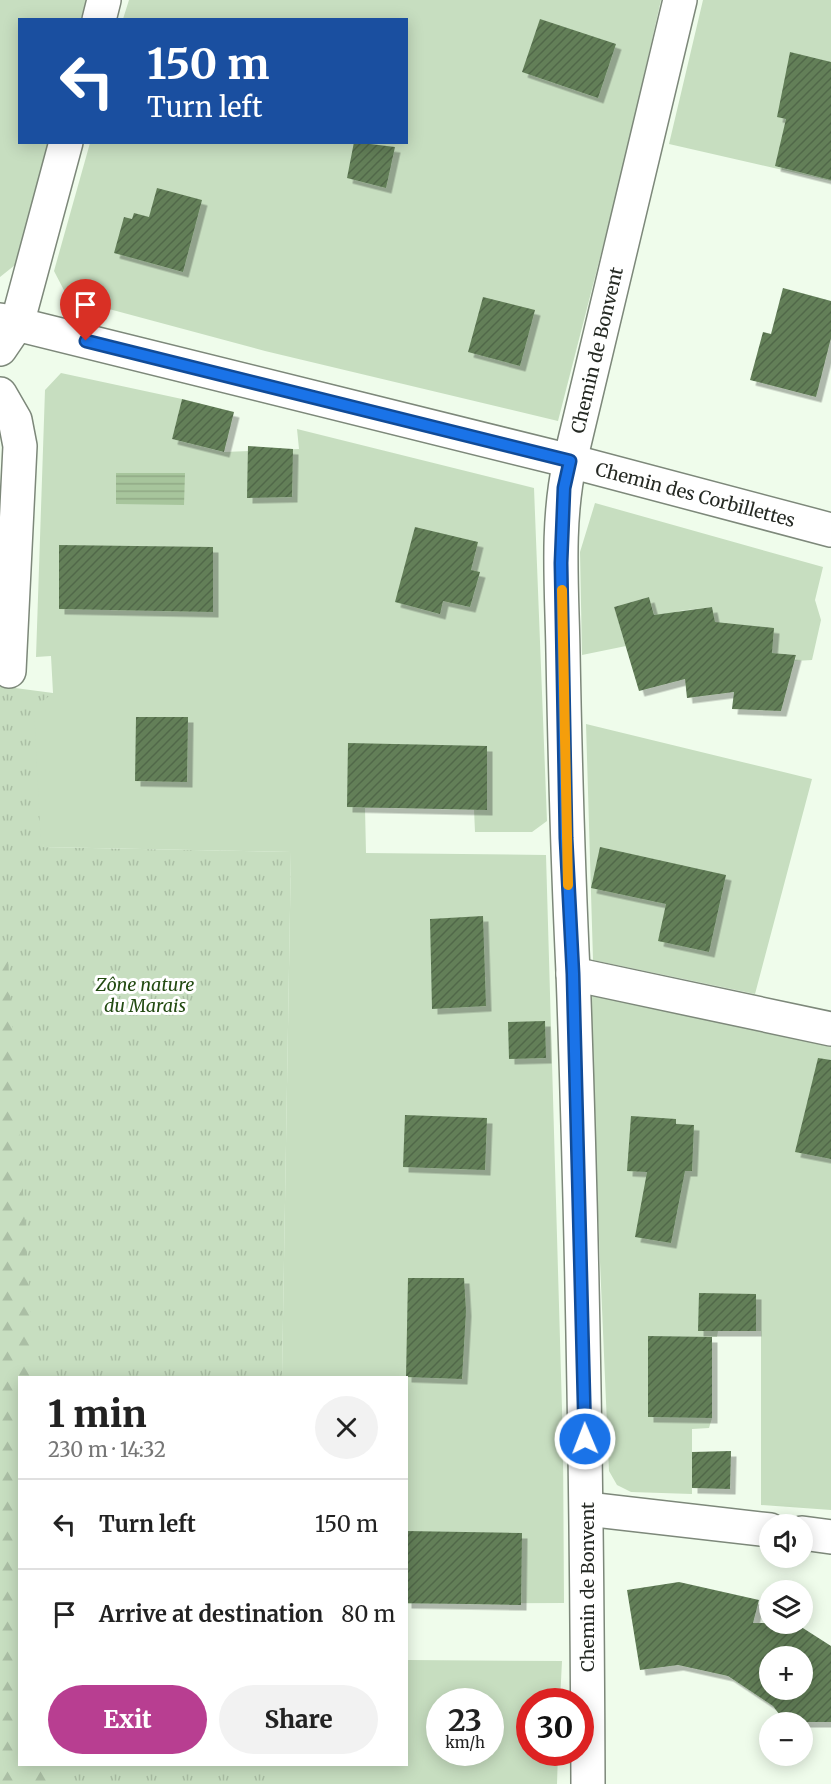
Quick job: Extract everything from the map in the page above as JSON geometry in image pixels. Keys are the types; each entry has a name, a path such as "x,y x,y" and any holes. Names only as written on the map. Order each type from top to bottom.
{"street":[{"path":"100,18 104,0"},
{"name":"Chemin de Bonvent","path":"588,1784 587,1509 573,974 566,838 561,540 564,488 680,0"},
{"path":"6,331 65,144"},
{"name":"Chemin des Corbillettes","path":"6,331 570,461 831,531"},
{"path":"0,394 15,420 20,446 9,671"},
{"path":"573,974 831,1029"},
{"path":"587,1509 759,1529"},
{"path":"813,1534 831,1536"}],"green space":[{"path":"0,0 86,0 81,18 18,18 18,144 49,144 15,265 0,277"},
{"path":"129,0 661,0 622,172 558,421 265,351 68,298 54,271 90,144 408,144 408,18 123,18"},
{"path":"703,0 831,0 831,181 669,144"},
{"path":"61,373 182,399 172,439 224,452 299,449 297,429 534,488 547,821 532,832 475,832 474,809 395,756 395,808 365,808 366,853 546,855 563,1444 564,1603 408,1604 408,1376 282,1376 291,852 41,847 34,708 53,693 51,656 36,657 45,390"},
{"path":"595,503 823,567 815,600 821,620 812,660 795,661 796,655 772,653 716,632 712,607 679,611 656,622 649,597 614,607 626,646 582,655 580,552"},
{"name":"Zône nature du Marais","path":"0,686 53,693 41,847 291,852 282,1376 18,1376 18,1766 274,1766 274,1784 0,1784"},
{"path":"586,724 812,779 755,994 593,960"},
{"path":"0,954 8,959 35,1376 18,1376 18,1766 60,1766 62,1784 0,1784"},
{"path":"588,983 831,1038 831,1510 761,1505 761,1331 718,1331 717,1337 712,1337 712,1418 709,1428 692,1429 692,1494 631,1492 617,1485 609,1471"},
{"path":"408,1660 562,1661 561,1688 516,1688 516,1766 558,1766 557,1784 274,1784 274,1766 408,1766"}],"shaded area":[{"path":"116,473 185,473 184,505 116,504"}],"building":[{"path":"540,19 616,44 598,98 522,72"},
{"path":"790,52 831,62 831,180 775,166 786,119 777,117"},
{"path":"354,144 395,147 386,188 347,178"},
{"path":"157,188 202,200 183,272 114,253 124,217 132,219 134,213 149,217"},
{"path":"783,288 831,301 831,338 816,397 750,380 763,332 771,334"},
{"path":"483,297 535,310 520,366 468,352"},
{"path":"182,399 234,412 224,452 172,439"},
{"path":"248,446 293,449 292,497 247,498"},
{"path":"415,527 478,542 471,570 480,572 470,607 443,601 440,614 395,602"},
{"path":"59,545 213,547 213,612 59,609"},
{"path":"649,597 654,615 712,607 715,622 774,628 772,653 796,655 781,711 732,709 734,692 687,698 685,679 639,691 614,607"},
{"path":"136,717 188,717 187,782 135,781"},
{"path":"348,743 487,746 487,810 347,807"},
{"path":"600,847 726,875 709,952 658,941 666,904 591,888"},
{"path":"483,916 486,1006 432,1009 430,919"},
{"path":"545,1021 546,1058 509,1059 508,1022"},
{"path":"818,1058 831,1060 831,1159 795,1152"},
{"path":"405,1115 487,1118 485,1170 403,1167"},
{"path":"631,1116 676,1119 676,1124 694,1125 692,1171 685,1171 671,1243 635,1237 647,1172 627,1171"},
{"path":"408,1278 464,1278 466,1311 462,1379 406,1376"},
{"path":"699,1293 756,1294 756,1331 698,1331"},
{"path":"648,1336 712,1337 712,1418 648,1417"},
{"path":"731,1451 730,1489 692,1488 692,1452"},
{"path":"408,1531 522,1533 521,1605 408,1603"},
{"path":"679,1582 759,1600 753,1623 759,1623 759,1634 812,1634 831,1646 831,1722 813,1722 813,1712 778,1712 764,1700 813,1700 813,1646 759,1646 759,1697 728,1676 678,1665 640,1670 627,1590"}],"slow traffic":[{"path":"562,590 568,885"}],"route":[{"path":"86,341 570,461 564,488 561,563 566,838 573,974 585,1439"}]}
